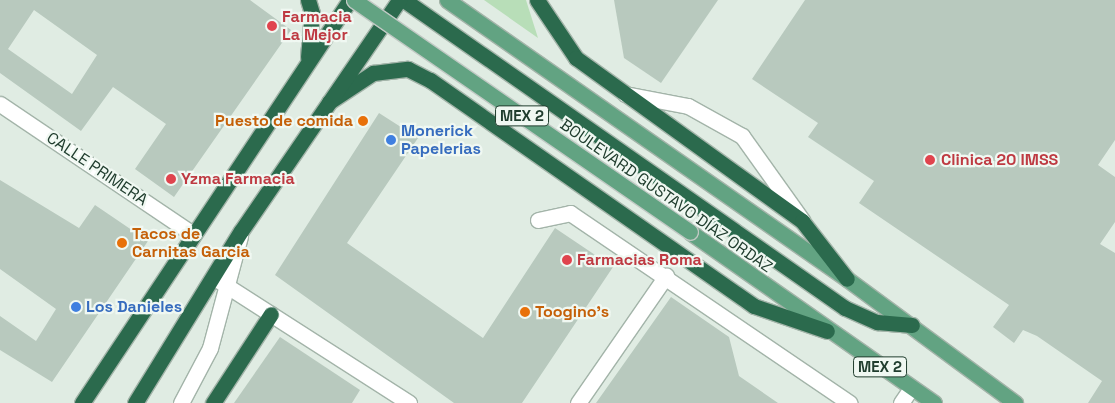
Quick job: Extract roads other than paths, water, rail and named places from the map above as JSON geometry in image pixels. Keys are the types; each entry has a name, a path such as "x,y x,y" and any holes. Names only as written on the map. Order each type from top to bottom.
{"highway":[{"path":"307,62 312,23 308,0"},
{"path":"82,403 350,0"},
{"path":"335,20 361,0"},
{"path":"135,403 241,230 399,0"},
{"path":"404,0 845,308 877,322 912,325"},
{"path":"537,0 576,58 802,221 847,279"},
{"path":"330,102 373,74 408,70 430,80 754,306 827,331"},
{"path":"212,403 271,314"}],"main road":[{"name":"BOULEVARD GUSTAVO DÍAZ ORDAZ","path":"354,0 690,232 827,331 934,403"},
{"path":"447,0 912,325 1015,403"}],"street":[{"path":"622,93 688,106 742,136 802,221"},
{"name":"CALLE PRIMERA","path":"0,104 193,234"},
{"path":"538,220 570,213 666,276 850,403"},
{"path":"181,403 210,348 228,286 241,230"},
{"path":"578,403 666,276"},
{"path":"213,277 409,403"},
{"path":"901,403 911,388"}],"place":[{"name":"Farmacia La Mejor","path":"272,26"},
{"name":"Puesto de comida","path":"363,121"},
{"name":"Monerick Papelerias","path":"391,140"},
{"name":"Clinica 20 IMSS","path":"930,160"},
{"name":"Yzma Farmacia","path":"171,179"},
{"name":"Tacos de Carnitas Garcia","path":"122,243"},
{"name":"Farmacias Roma","path":"567,260"},
{"name":"Los Danieles","path":"76,307"},
{"name":"Toogino's","path":"525,312"}]}
